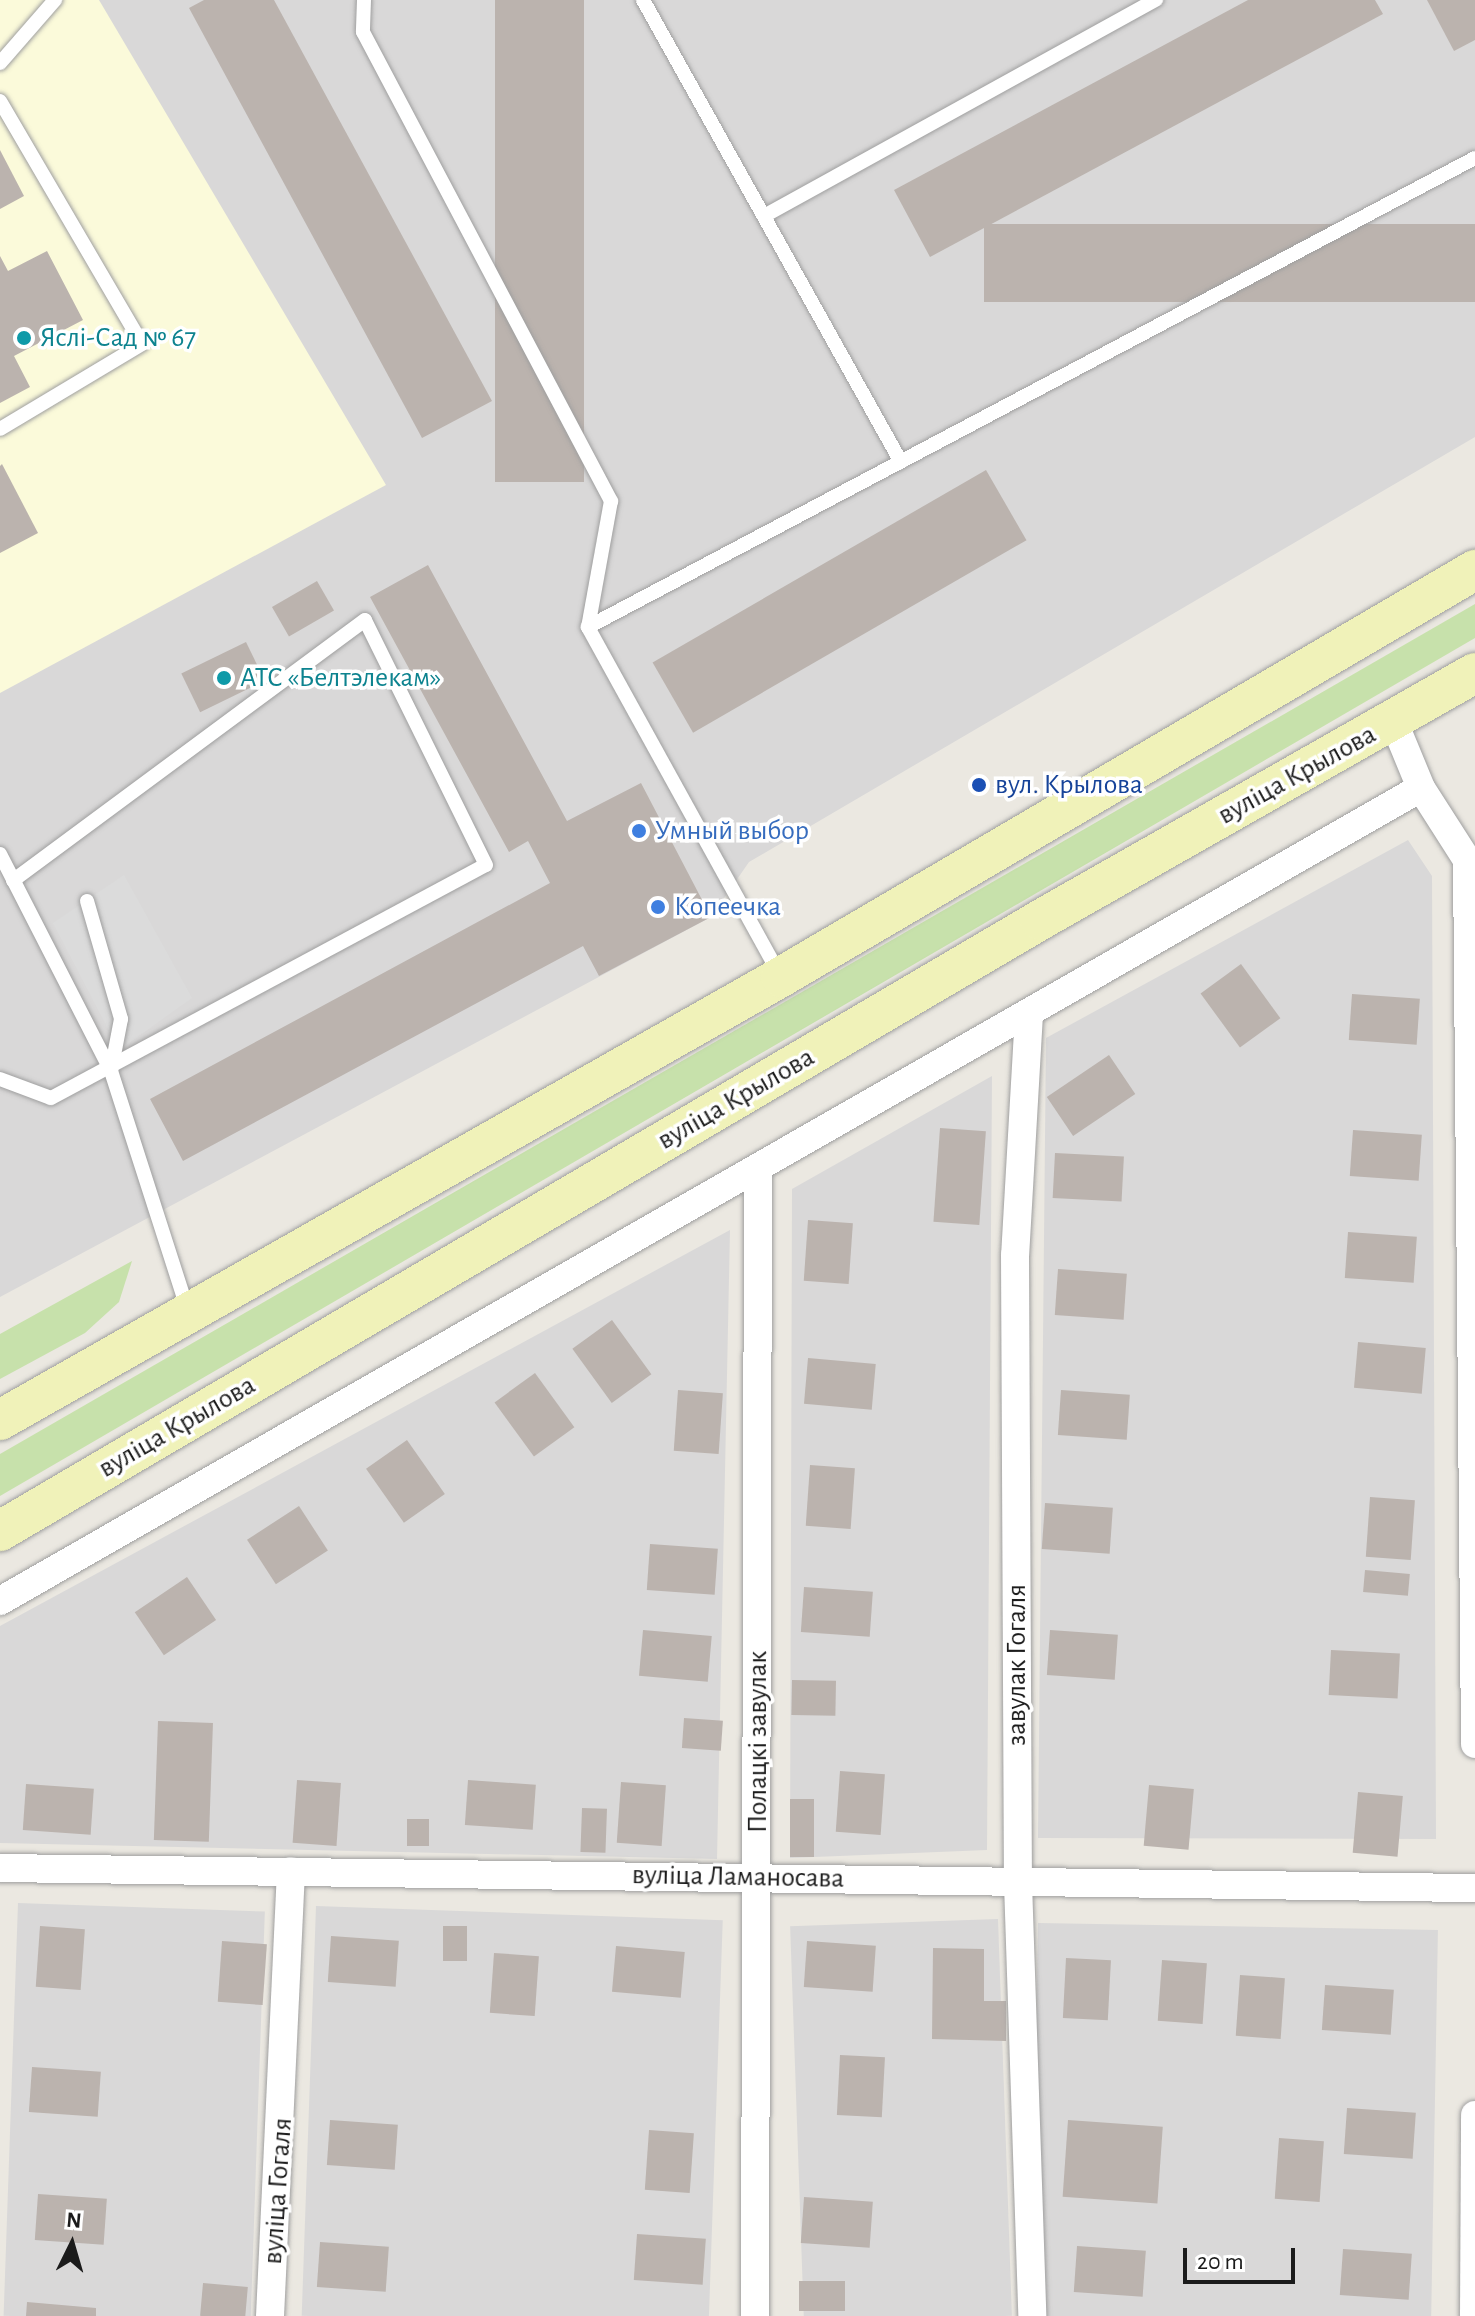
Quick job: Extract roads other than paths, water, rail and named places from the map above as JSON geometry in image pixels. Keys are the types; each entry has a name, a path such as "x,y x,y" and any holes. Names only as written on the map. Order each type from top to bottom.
{"main road":[{"path":"0,1420 781,977 1475,570"},
{"name":"вуліца Крылова","path":"0,1531 1026,928 1475,673"}],"street":[{"path":"1393,720 1421,788 1467,860 1475,1744"},
{"path":"0,1601 1421,788"},
{"name":"завулак Гогаля","path":"1029,1014 1015,1255 1018,1883 1032,2316"},
{"name":"Полацкі завулак","path":"755,2316 758,1169"},
{"name":"вуліца Ламаносава","path":"0,1868 1475,1888"},
{"name":"вуліца Гогаля","path":"270,2316 285,2066 291,1871"},
{"path":"1474,2316 1475,2115"}],"lane":[{"path":"0,63 55,0"},
{"path":"364,0 363,32 611,501 588,627 781,977"},
{"path":"643,0 901,462"},
{"path":"764,216 1156,0"},
{"path":"0,101 142,344 0,429"},
{"path":"588,627 1475,158"},
{"path":"0,1079 51,1098 111,1071 486,865 365,620 13,880"},
{"path":"0,854 111,1071 188,1312"},
{"path":"87,901 121,1019 111,1071"}],"place":[{"name":"Яслі-Сад № 67","path":"24,338"},
{"name":"АТС «Белтэлекам»","path":"224,678"},
{"name":"вул. Крылова","path":"979,785"},
{"name":"Умный выбор","path":"639,831"},
{"name":"Копеечка","path":"658,907"}]}
